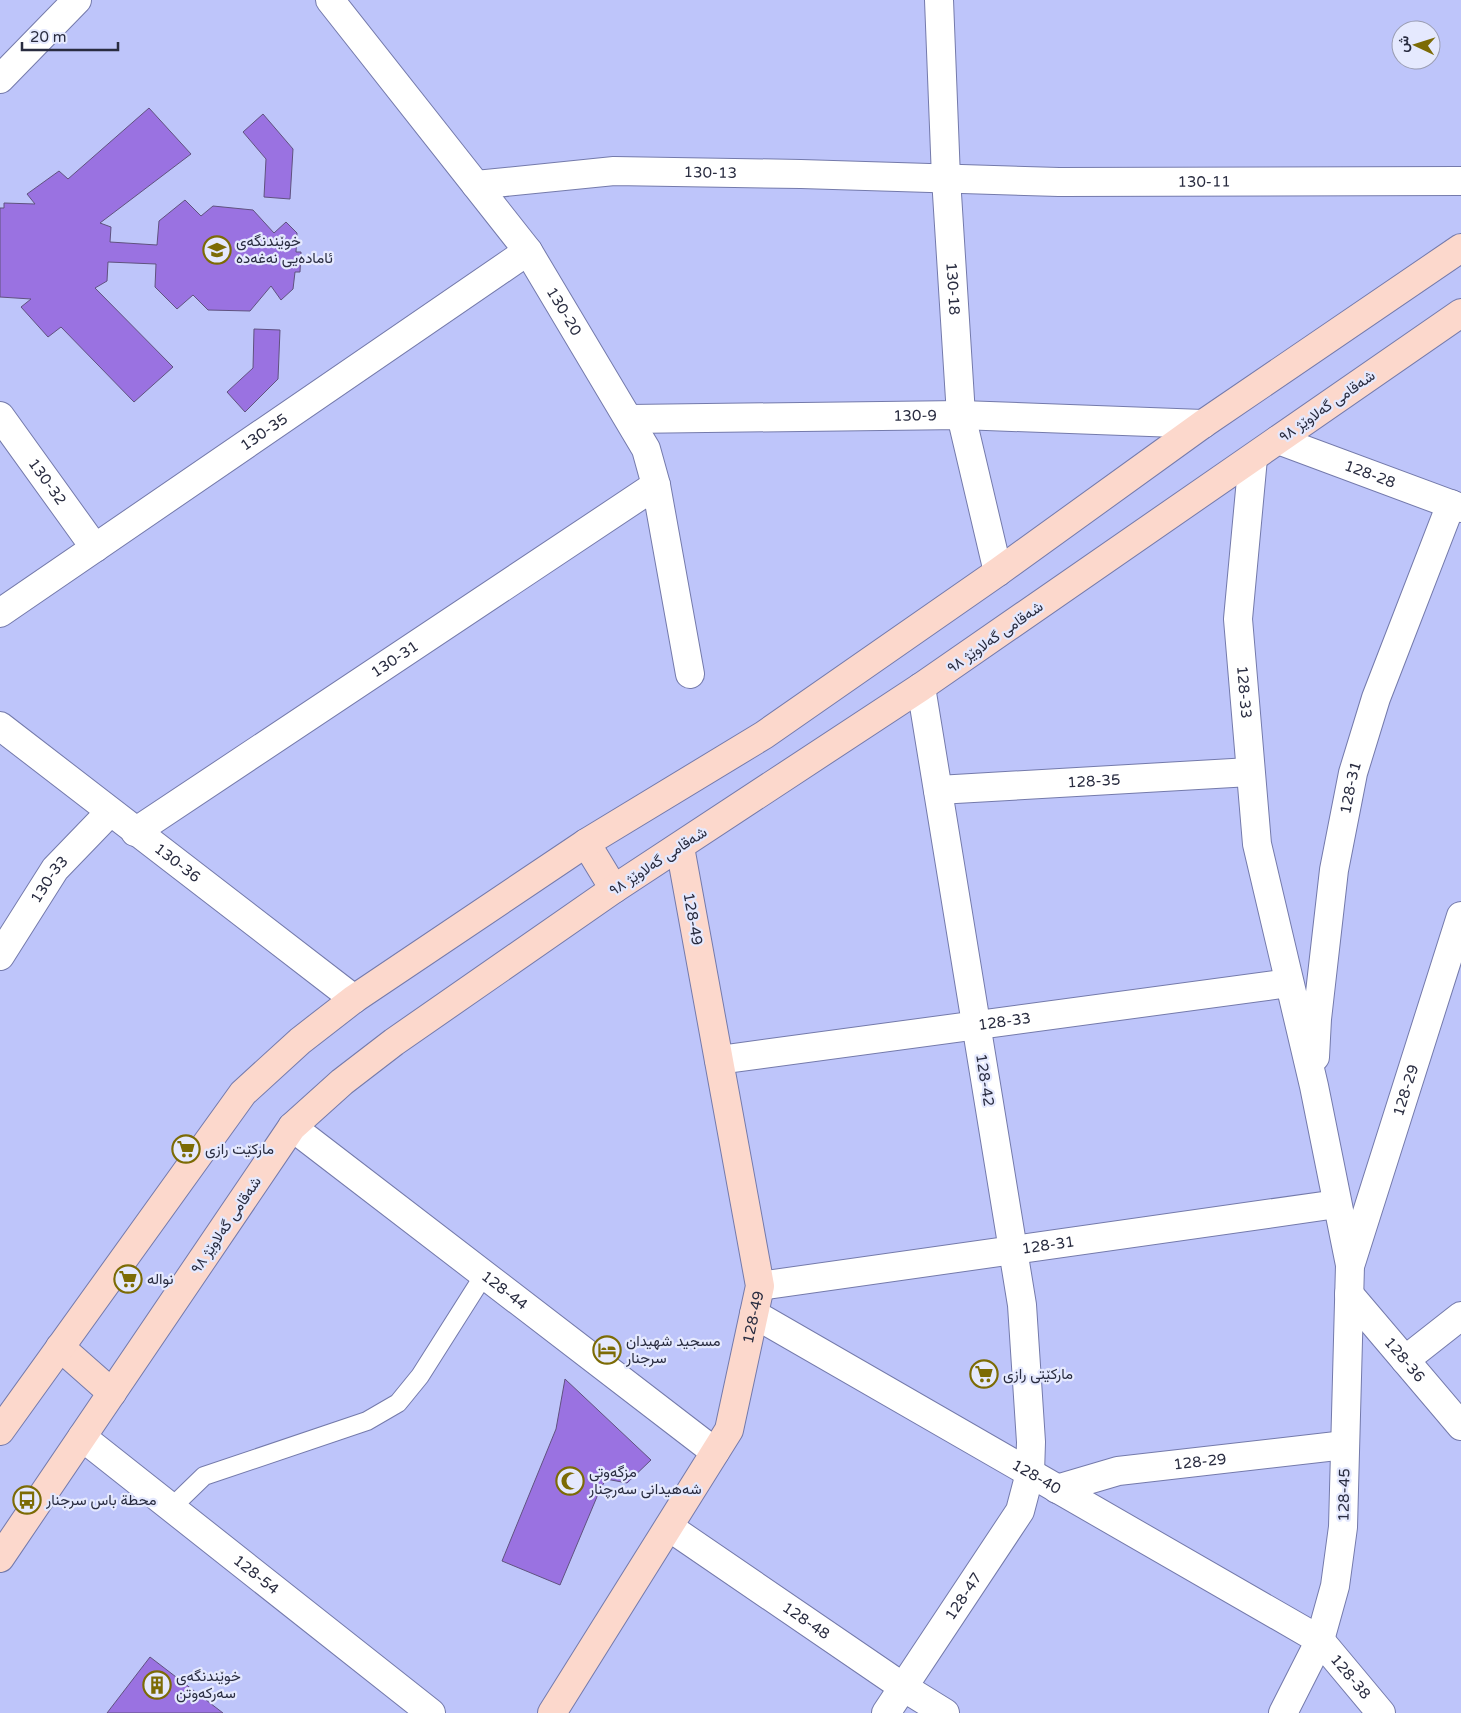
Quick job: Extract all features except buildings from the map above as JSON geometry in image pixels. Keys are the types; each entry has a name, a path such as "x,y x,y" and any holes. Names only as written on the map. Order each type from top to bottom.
{"main road":[{"path":"0,1431 243,1093 300,1041 354,999 586,843 764,735 998,572 1203,424 1461,248"},
{"name":"شەقامی گەلاوێژ ٩٨","path":"0,1558 292,1127 342,1082 394,1042 614,889 921,687 1461,313"},
{"path":"586,843 614,889"},
{"name":"128-49","path":"552,1713 729,1430 760,1286 680,847"},
{"path":"60,1347 112,1393"}],"street":[{"path":"0,79 77,0"},
{"name":"130-20","path":"330,0 528,251 646,449 656,485 690,674"},
{"name":"130-18","path":"939,0 946,178 961,415 998,572"},
{"name":"130-13","path":"476,185 614,171 946,178"},
{"name":"130-11","path":"946,178 1059,182 1461,181"},
{"name":"130-35","path":"0,613 528,251"},
{"name":"130-9","path":"629,419 961,415 1203,424"},
{"name":"130-32","path":"0,416 95,548"},
{"name":"128-28","path":"1278,440 1456,506"},
{"name":"128-33","path":"1253,458 1238,619 1257,844 1314,1086 1350,1265"},
{"name":"130-31","path":"135,832 656,485"},
{"name":"128-31","path":"1314,1086 1317,1019 1334,870 1353,773 1376,698 1456,506"},
{"name":"128-42","path":"921,687 1022,1305 1031,1442 1030,1474"},
{"name":"130-36","path":"0,726 354,999"},
{"name":"128-35","path":"938,790 1250,772"},
{"name":"130-33","path":"0,956 55,869 110,812"},
{"name":"128-29","path":"1350,1265 1461,916"},
{"name":"128-33","path":"719,1060 1289,983"},
{"name":"128-44","path":"292,1127 715,1452"},
{"name":"128-31","path":"760,1286 1337,1204"},
{"name":"128-45","path":"1284,1713 1320,1640 1335,1586 1343,1527 1350,1265"},
{"name":"128-36","path":"1349,1294 1461,1426"},
{"name":"128-40","path":"754,1314 1320,1640"},
{"path":"1405,1360 1461,1316"},
{"name":"128-54","path":"82,1437 431,1713"},
{"name":"128-29","path":"1057,1488 1118,1471 1344,1445"},
{"name":"128-47","path":"886,1713 1020,1511 1030,1474"},
{"name":"128-48","path":"669,1527 944,1713"},
{"name":"128-38","path":"1320,1640 1381,1713"}],"lane":[{"path":"171,1508 204,1476 367,1421 398,1403 420,1376 484,1275"}],"place":[{"name":"خوێندنگەی ئامادەیی نەغەدە","path":"217,250"},
{"name":"مارکێت رازی","path":"186,1149"},
{"name":"نواله","path":"128,1279"},
{"name":"مسجيد شهيدان سرجنار","path":"607,1350"},
{"name":"مارکێتی رازی","path":"984,1374"},
{"name":"مزگەوتی شەهیدانی سەرچنار","path":"570,1481"},
{"name":"محطة باس سرجنار","path":"27,1500"},
{"name":"خوێندنگەی سەرکەوتن","path":"157,1685"}]}
